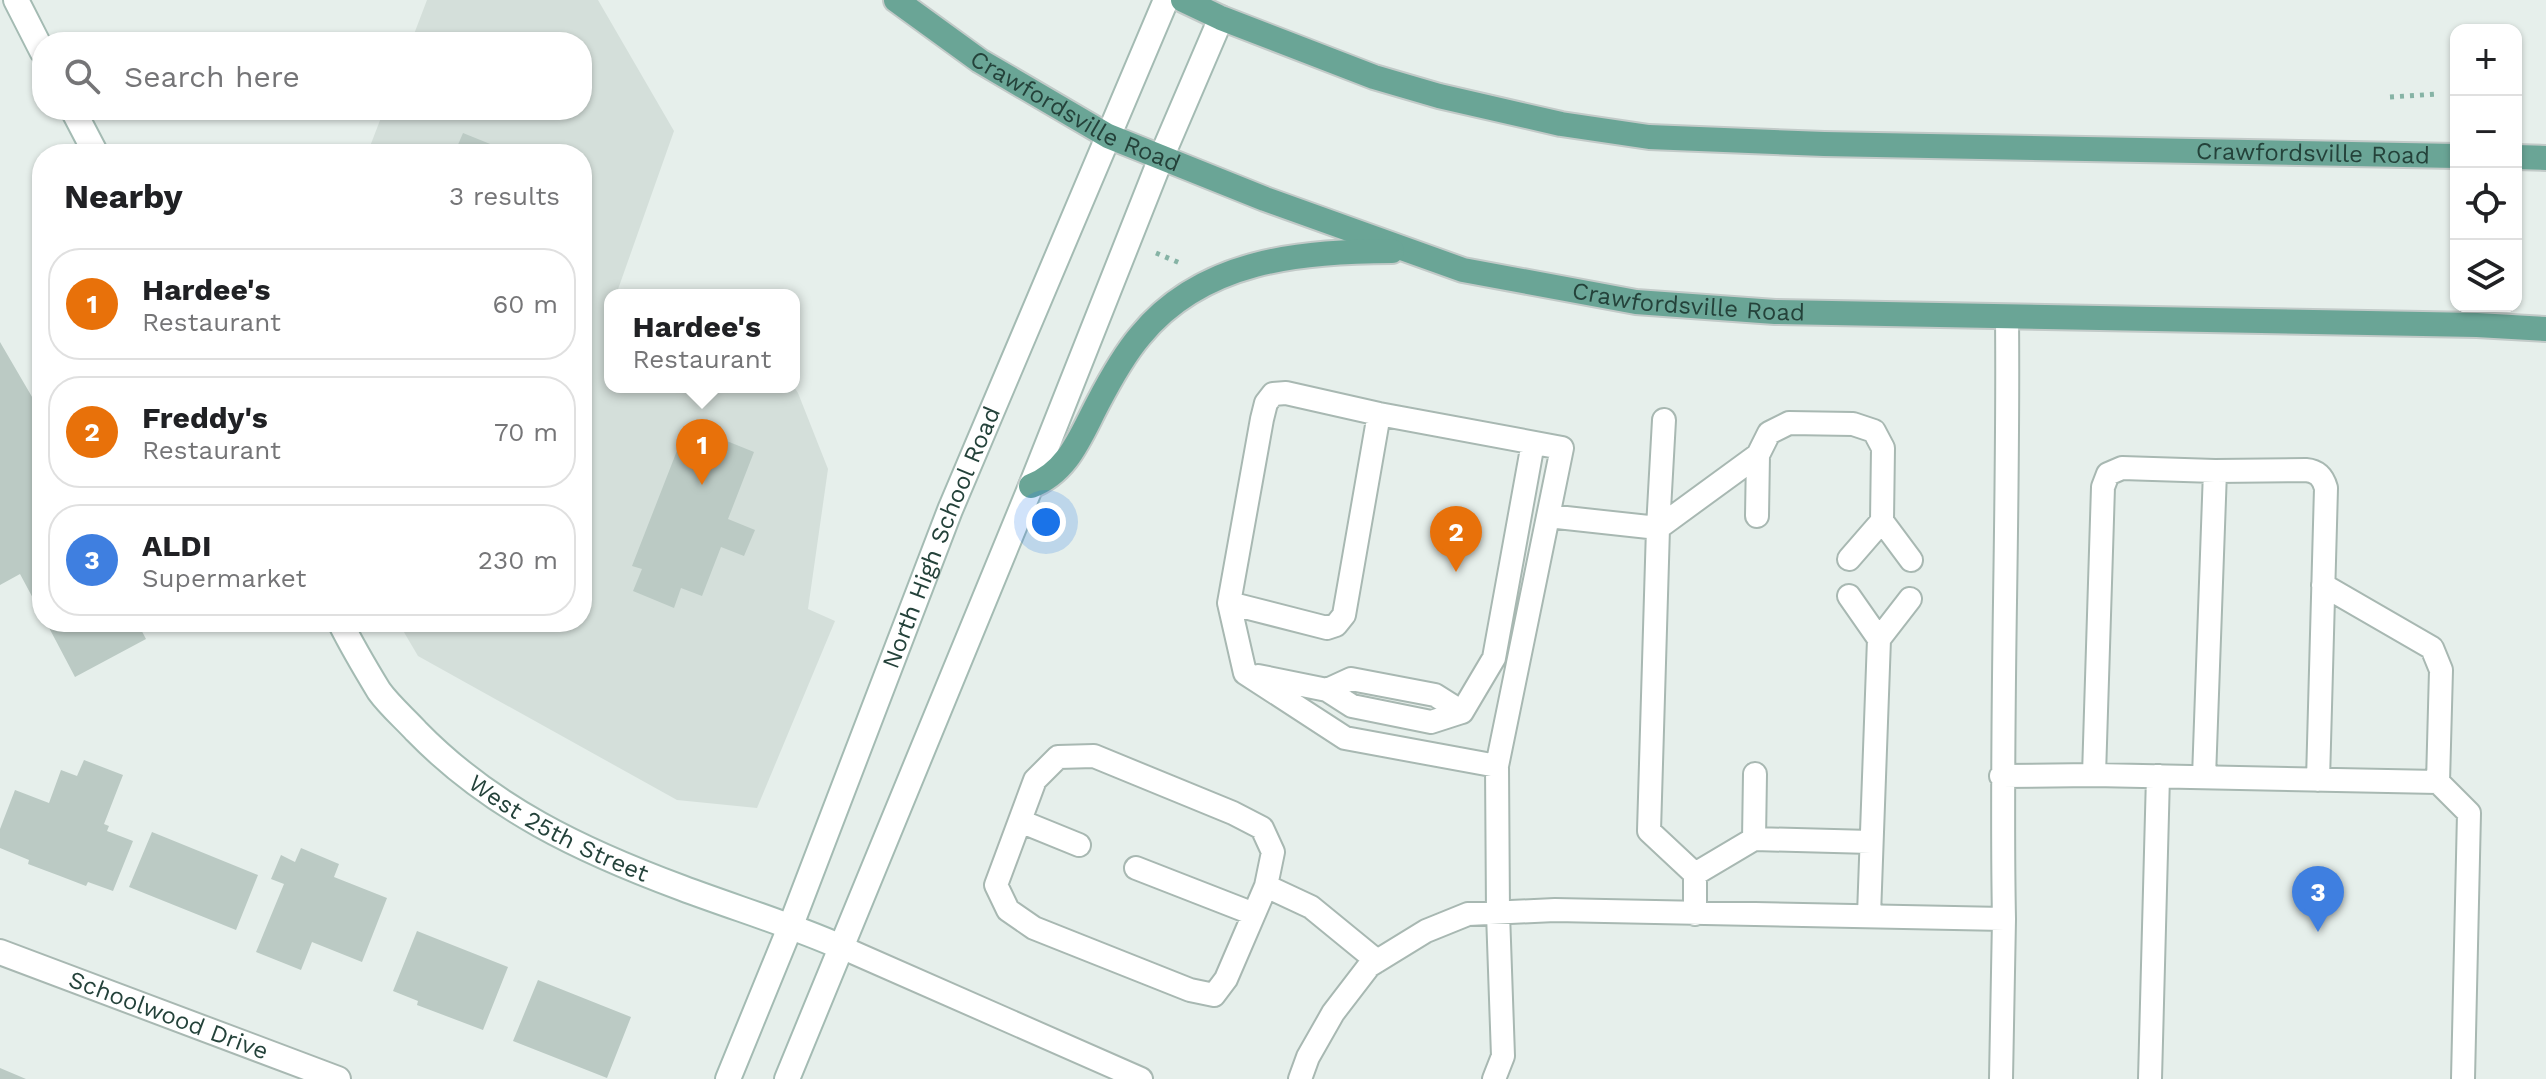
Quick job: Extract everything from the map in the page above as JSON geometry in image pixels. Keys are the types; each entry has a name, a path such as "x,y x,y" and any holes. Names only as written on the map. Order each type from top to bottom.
{"main road":[{"name":"Crawfordsville Road","path":"896,0 980,61 1108,136 1463,270 1636,302 1803,313 2477,325 2546,329"},
{"name":"Crawfordsville Road","path":"1183,0 1221,18 1374,77 1439,96 1561,124 1649,137 1824,144 2450,156"},
{"path":"2522,157 2546,158"},
{"path":"1031,486 1047,480 1067,461 1113,374 1141,334 1171,306 1206,284 1241,268 1279,258 1318,253 1409,251"}],"street":[{"path":"16,0 32,32"},
{"name":"North High School Road","path":"728,1079 791,925 950,510 1166,0"},
{"path":"787,1079 1031,486 1161,158 1221,18"},
{"path":"78,120 91,144"},
{"name":"West 25th Street","path":"345,632 381,693 399,713 465,776 507,807 605,856 682,888 791,925 841,947"},
{"name":"Schoolwood Drive","path":"0,952 338,1079"}],"lane":[{"path":"2001,1079 2004,919 2001,776 2009,459 2007,317"},
{"path":"1494,1079 1503,1056 1497,766 1562,448 1379,414 1286,393 1273,394 1266,403 1262,419 1229,603 1245,673 1345,738 1497,766"},
{"path":"1229,603 1327,628 1336,625 1344,615 1379,414"},
{"path":"1664,420 1649,831 1695,874 1695,914"},
{"path":"1757,516 1758,455 1769,433 1789,423 1853,424 1874,431 1883,448 1881,559 1882,521"},
{"path":"1245,673 1327,690 1352,706 1431,722 1462,712 1494,658 1533,443"},
{"path":"1548,516 1658,528 1758,455"},
{"path":"2094,775 2103,487 2108,474 2122,468 2306,470 2321,476 2326,488 2318,780"},
{"path":"2204,777 2215,471"},
{"path":"2323,585 2432,648 2441,670 2438,782"},
{"path":"1859,596 1879,639"},
{"path":"1869,915 1879,639 1901,598"},
{"path":"1094,756 1262,828 1273,852 1266,886 1226,979 1214,995 1190,990 1034,928 1008,910 996,885 1035,780 1058,757 1094,756"},
{"path":"1754,839 1755,774"},
{"path":"2001,776 2438,782 2469,813 2463,1079"},
{"path":"2150,1079 2158,776"},
{"path":"1020,821 1079,845"},
{"path":"1695,874 1754,839 1871,842"},
{"path":"1136,868 1254,914"},
{"path":"1266,886 1311,907 1377,961"},
{"path":"1300,1079 1308,1057 1333,1013 1369,966 1426,931 1468,914 1555,910 2004,919"},
{"path":"841,947 1141,1079"}],"path":[{"path":"2390,97 2438,94"}],"shaded area":[{"path":"427,0 598,0 674,131 618,289 604,289 604,393 798,393 828,469 808,609 835,621 757,808 677,800 418,656 404,632 592,632 592,144 371,144 380,120 592,120 592,32 415,32"}],"building":[{"path":"463,133 490,144 458,144"},
{"path":"0,342 32,397 32,596 20,574 0,585"},
{"path":"687,425 754,452 728,519 755,530 744,556 721,547 702,596 681,588 674,608 633,591 642,569 632,566"},
{"path":"51,632 142,632 146,639 75,677"},
{"path":"84,760 123,775 104,824 109,826 107,831 133,841 113,891 88,882 86,886 28,864 29,860 0,848 0,829 15,790 49,803 61,770 77,776"},
{"path":"152,832 258,875 236,930 129,887"},
{"path":"301,848 339,864 334,877 387,898 362,962 312,942 301,970 256,952 284,884 271,879 281,855 295,862"},
{"path":"417,931 508,967 483,1030 417,1005 418,1001 393,991"},
{"path":"538,980 631,1017 607,1078 513,1041"},
{"path":"0,1068 26,1079 0,1079"}],"place":[{"name":"Hardee's","path":"702,485"},
{"name":"Freddy's","path":"1456,572"},
{"name":"ALDI","path":"2318,932"}]}
